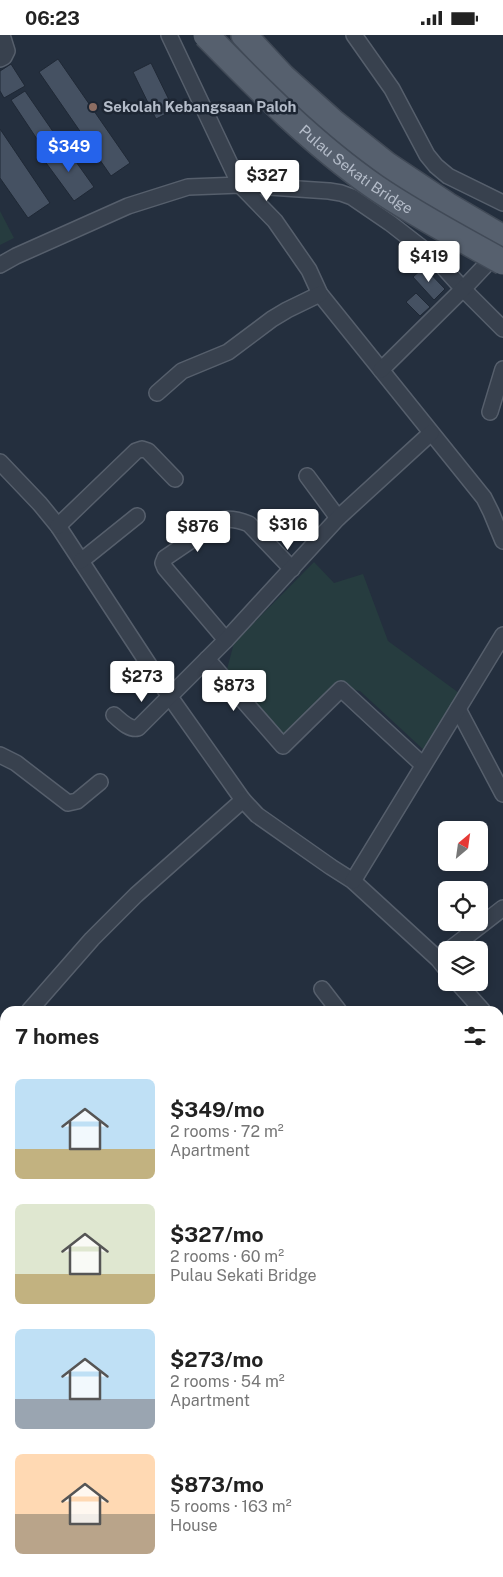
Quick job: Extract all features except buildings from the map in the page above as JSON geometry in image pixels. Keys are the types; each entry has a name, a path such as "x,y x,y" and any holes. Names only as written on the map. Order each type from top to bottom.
{"main road":[{"name":"Pulau Sekati Bridge","path":"206,35 267,97 374,187 503,263"},
{"name":"Pulau Sekati Bridge","path":"244,35 283,77 333,123 387,165 447,205 503,238"}],"street":[{"path":"0,59 4,57 7,51 2,35"},
{"path":"169,35 240,185 274,221 309,271 320,295 484,498 503,541"},
{"path":"354,35 392,89 427,155 436,166 448,176 503,203"},
{"path":"0,265 16,256 128,207 188,187 240,185 329,191 352,197 435,257 463,289 503,329"},
{"path":"381,370 463,289 503,246"},
{"path":"157,393 186,369 228,351 279,314 320,295"},
{"path":"490,413 503,369"},
{"path":"114,715 126,725 134,729 138,728 226,640 338,518 431,433"},
{"path":"58,527 136,451 142,449 148,451 175,479"},
{"path":"0,462 40,504 58,527 170,697 243,800 257,815 353,881 438,952"},
{"path":"307,475 338,518"},
{"path":"81,561 137,516"},
{"path":"226,640 165,568 163,563 165,558 221,520 230,519 249,524 292,569"},
{"path":"353,881 503,635"},
{"path":"207,659 283,746 341,689 423,765"},
{"path":"458,709 503,794"},
{"path":"0,755 16,763 68,803 77,801 100,782"},
{"path":"34,1006 92,939 130,901 243,800"},
{"path":"465,941 503,908"},
{"path":"322,989 335,1006"},
{"path":"465,991 479,1006"}],"green space":[{"path":"0,211 14,238 0,245"},
{"path":"314,562 334,583 363,574 388,641 459,693 425,751 360,691 334,685 285,738 226,673 234,643"}],"place":[{"name":"Sekolah Kebangsaan Paloh","path":"93,107"}]}
